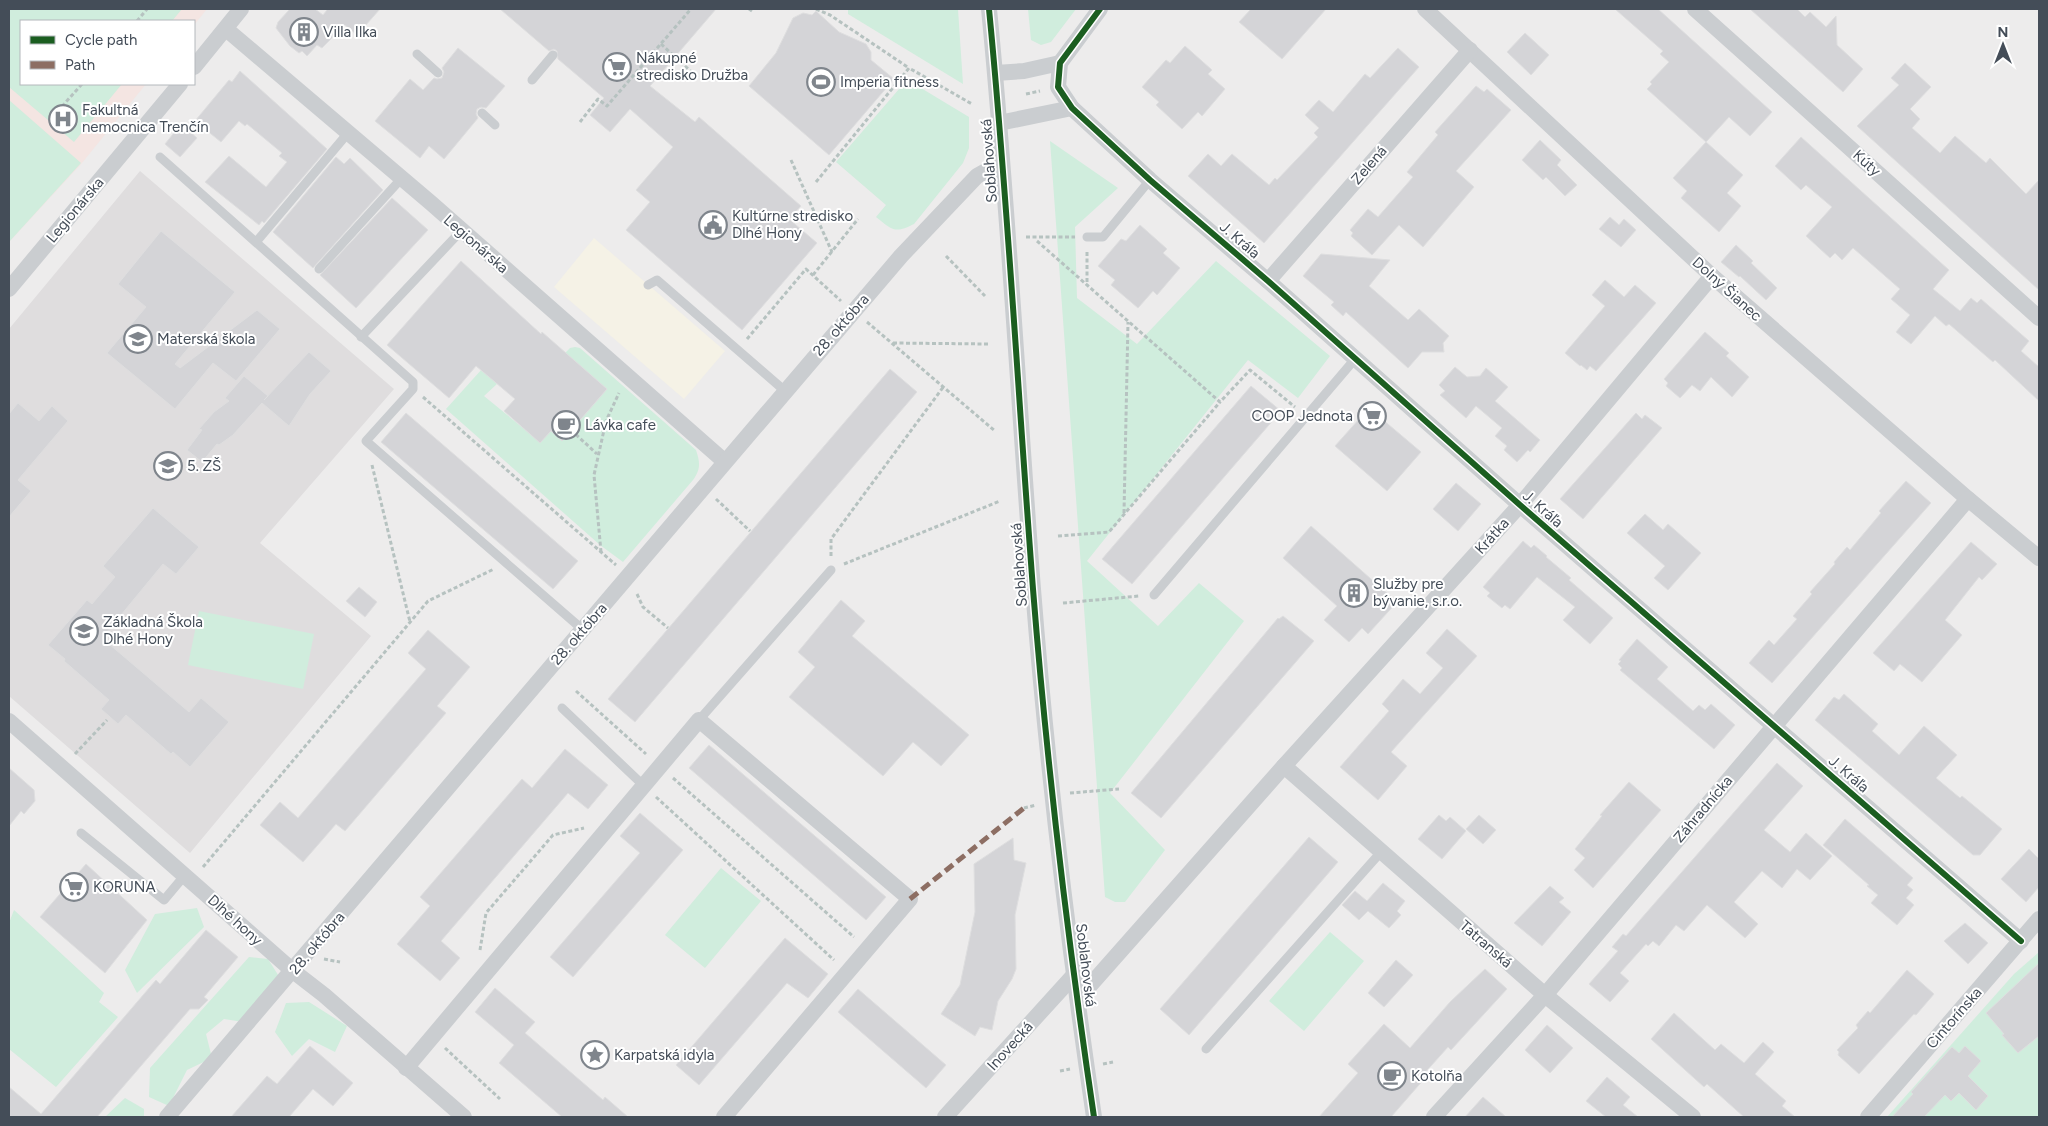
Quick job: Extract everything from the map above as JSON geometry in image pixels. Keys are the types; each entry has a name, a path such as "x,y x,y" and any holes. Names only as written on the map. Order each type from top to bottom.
{"street":[{"path":"195,66 241,9"},
{"name":"Soblahovská","path":"989,9 996,72 1033,589 1052,799 1094,1117"},
{"path":"996,72 1024,71 1060,63 1100,9"},
{"name":"Dolný Šianec","path":"1425,9 1712,276 1968,499 2039,558"},
{"name":"Kúty","path":"1695,9 2039,318"},
{"name":"Legionárska","path":"226,29 724,461"},
{"name":"Zelená","path":"1268,281 1470,50"},
{"name":"J. Kráľa","path":"1060,63 1058,87 1072,108 1150,180 1268,281 1520,505 2021,941"},
{"name":"Legionárska","path":"9,289 179,85"},
{"path":"999,122 1072,108"},
{"name":"28. októbra","path":"167,1117 293,971 724,461 901,256 978,176 1002,162"},
{"name":"Krátka","path":"1284,766 1520,505 1712,276"},
{"name":"Záhradnícka","path":"1434,1117 1545,995 1968,499"},
{"path":"406,1068 699,720 910,899 724,1117"},
{"name":"Dlhé hony","path":"9,721 293,971 324,995 464,1117"},
{"name":"Soblahovská","path":"1078,999 1284,766"},
{"name":"Tatranská","path":"1284,766 1545,995 1693,1117"},
{"name":"Cintorínska","path":"1868,1117 2039,919"},
{"name":"Inovecká","path":"945,1117 1074,974"}],"lane":[{"path":"417,54 438,73"},
{"path":"532,80 553,56"},
{"path":"482,113 495,125"},
{"path":"256,242 348,133"},
{"path":"160,156 413,382 413,388 366,441 582,629"},
{"path":"320,269 401,179"},
{"path":"1087,238 1103,238 1150,180"},
{"path":"361,337 461,231"},
{"path":"648,285 657,280 785,391"},
{"path":"1154,595 1355,359"},
{"path":"699,720 831,570"},
{"path":"562,708 643,785"},
{"path":"81,833 164,900 188,878"},
{"path":"1206,1049 1381,852"}],"path":[{"path":"137,20 147,9"},
{"path":"580,122 598,99 607,106 691,9"},
{"path":"816,9 830,15 909,68 972,104"},
{"path":"661,44 698,78"},
{"path":"816,182 909,68"},
{"path":"49,121 81,85"},
{"path":"1025,86 1027,100"},
{"path":"1026,94 1042,91"},
{"path":"791,160 832,252"},
{"path":"812,275 858,219"},
{"path":"1023,237 1087,238 1087,285"},
{"path":"1037,241 1220,402"},
{"path":"946,256 985,296"},
{"path":"737,351 806,269 844,303"},
{"path":"1124,514 1128,322"},
{"path":"876,329 995,431"},
{"path":"893,343 989,344"},
{"path":"1058,536 1109,532 1220,402 1250,370 1307,417"},
{"path":"601,552 594,489 598,455 606,421 614,400 624,386"},
{"path":"944,386 831,539 831,570 1000,501"},
{"path":"413,388 628,576 643,607 668,628"},
{"path":"571,430 598,455"},
{"path":"366,441 410,622"},
{"path":"713,496 750,531"},
{"path":"188,878 428,601 506,563"},
{"path":"1063,603 1154,595"},
{"path":"576,691 867,949"},
{"path":"75,755 107,720"},
{"path":"643,785 847,973"},
{"path":"1065,795 1076,792 1119,788"},
{"path":"1024,808 1036,804"},
{"path":"475,984 486,913 553,835 611,823"},
{"path":"432,1036 500,1099"}],"shaded area":[{"name":"Fakultná nemocnica Trenčín","path":"9,9 207,9 195,24 195,20 20,20 20,85 145,85 82,163 9,242"},
{"name":"5. ZŠ","path":"140,171 394,389 260,543 371,636 190,853 9,696 9,329"},
{"path":"594,238 725,351 684,399 554,287"}],"green space":[{"path":"9,9 182,9 173,20 20,20 20,85 121,85 74,142 9,87"},
{"path":"848,9 958,9 963,84 848,14"},
{"path":"1028,9 1076,9 1051,42 1041,45 1031,40"},
{"path":"906,81 911,82 969,117 969,148 963,163 914,224 898,230 890,228 876,217 886,205 836,162"},
{"path":"9,100 81,163 9,242"},
{"path":"1050,141 1118,188 1075,227 1077,298 1137,344 1216,261 1330,356 1298,398 1248,360 1087,561 1158,626 1199,583 1244,621 1110,793 1165,850 1125,902 1115,902 1105,897"},
{"path":"570,348 580,348 696,450 698,458 699,469 696,476 623,562 600,545 446,409 482,369 497,384 484,396 540,442 551,431 562,440 607,389 565,353"},
{"path":"199,611 314,634 303,689 188,665"},
{"path":"721,868 761,901 705,968 665,935"},
{"path":"197,908 204,927 137,993 125,970 155,914"},
{"path":"14,910 104,993 99,1002 118,1017 56,1087 9,1049 9,923"},
{"path":"1330,932 1364,961 1304,1031 1269,1001"},
{"path":"2039,952 2039,1117 1887,1117 2014,974"},
{"path":"249,957 268,959 280,978 243,1022 224,1019 206,1034 212,1058 187,1070 169,1106 149,1097 150,1068"},
{"path":"309,1002 347,1026 335,1052 309,1039 292,1056 275,1032 286,1003"},
{"path":"125,1098 144,1109 144,1117 105,1117"}],"building":[{"path":"290,9 315,9 323,15 326,9 380,9 357,35 345,25 322,48 317,45 307,56 302,51 299,53 290,46 276,28 278,22"},
{"name":"Kultúrne stredisko Dlhé Hony","path":"500,9 716,9 650,86 695,122 699,117 801,206 789,219 817,243 742,330 626,230 650,202 636,190 673,147 630,109 610,132 590,115 604,98 558,59 557,51 554,49 549,51"},
{"path":"1251,9 1326,9 1282,59 1239,22"},
{"path":"1615,9 1658,9 1772,112 1750,136 1729,117 1706,142 1647,89 1652,84 1650,82 1669,62 1660,54 1663,51"},
{"path":"1750,9 1797,9 1805,17 1810,12 1826,27 1836,16 1837,45 1863,69 1843,92"},
{"name":"Imperia fitness","path":"816,11 839,32 866,44 871,52 871,60 894,79 829,155 749,86 776,53 793,18 803,13 812,15"},
{"path":"1525,33 1549,55 1531,75 1507,52"},
{"path":"1185,46 1212,70 1208,74 1225,89 1202,116 1198,112 1182,129 1156,105 1159,102 1142,87 1166,60 1170,63"},
{"path":"458,48 505,86 486,108 481,107 477,109 476,114 478,118 444,159 429,146 420,158 375,121 410,79 423,90 434,78 442,78 444,72 442,68"},
{"path":"1398,48 1419,67 1264,243 1188,176 1208,154 1221,166 1232,154 1269,185 1275,178 1277,180 1318,137 1314,133 1319,128 1305,115 1319,100 1333,112 1365,74 1370,78"},
{"path":"1905,63 1931,87 1910,109 1920,119 1912,128 1940,153 1955,136 1986,163 1990,158 2026,194 2039,180 2039,290 1857,126 1899,85 1891,78"},
{"path":"240,71 327,149 264,223 262,221 259,225 205,182 229,156 266,187 287,162 279,156 282,153 247,124 245,126 239,121 221,142 195,121 229,80 232,82"},
{"path":"1476,86 1484,92 1487,89 1511,110 1456,171 1474,187 1423,247 1399,225 1372,255 1351,236 1353,233 1350,230 1368,209 1378,217 1413,177 1407,172 1438,135 1435,132"},
{"path":"181,124 197,138 180,157 165,144"},
{"path":"1801,137 1949,270 1933,289 1960,311 1971,298 1977,303 1981,299 2029,341 2021,351 2039,367 2039,401 1995,360 1993,362 1949,324 1946,326 1935,316 1911,344 1896,332 1910,315 1891,299 1900,289 1853,248 1842,260 1835,253 1830,258 1806,236 1832,207 1806,185 1801,190 1775,166"},
{"path":"1540,140 1561,160 1557,165 1577,185 1565,196 1546,177 1543,180 1522,160"},
{"path":"1706,142 1743,175 1727,193 1741,206 1719,232 1681,198 1687,191 1673,178"},
{"path":"336,157 344,164 350,158 383,190 313,268 273,232"},
{"path":"392,198 428,230 356,308 320,275"},
{"path":"1610,217 1619,225 1624,219 1636,230 1621,247 1599,229"},
{"path":"1140,225 1167,249 1163,253 1180,268 1157,295 1153,291 1138,308 1111,285 1115,280 1098,266 1121,239 1126,241"},
{"name":"Materská škola","path":"161,231 235,292 175,364 180,368 257,310 280,329 236,381 213,363 175,409 107,353 146,307 118,284"},
{"path":"1736,245 1753,261 1751,263 1777,288 1766,300 1740,276 1721,262"},
{"path":"1321,254 1390,260 1369,286 1408,320 1419,309 1449,336 1443,343 1444,352 1422,352 1408,368 1346,312 1343,316 1331,305 1334,302 1303,276"},
{"path":"461,261 541,334 542,332 607,389 562,441 551,431 540,443 504,411 515,399 476,366 449,398 387,345"},
{"path":"1605,280 1624,297 1635,285 1656,303 1596,371 1590,366 1587,370 1565,353 1605,306 1592,295"},
{"path":"1705,332 1729,353 1726,356 1749,377 1732,397 1711,377 1700,391 1692,385 1680,398 1666,386 1668,383 1664,379"},
{"path":"309,352 331,371 310,394 289,426 262,403 233,435 219,445 217,444 202,462 187,450 202,430 199,429 214,412 229,401 225,398 244,376 268,396"},
{"path":"1455,367 1467,377 1480,376 1486,368 1508,387 1495,401 1540,440 1530,452 1528,450 1517,462 1504,450 1507,446 1495,436 1502,428 1476,406 1466,418 1440,395 1445,391 1439,385"},
{"path":"890,369 917,392 635,722 608,699"},
{"path":"1251,386 1281,411 1132,584 1102,559"},
{"path":"18,403 39,421 52,406 68,421 18,480 31,491 9,517 9,414"},
{"path":"1369,408 1421,452 1387,491 1335,446"},
{"path":"406,413 578,561 553,589 381,442"},
{"path":"1636,413 1642,419 1645,415 1662,428 1583,519 1560,499"},
{"path":"1906,481 1931,503 1772,683 1749,663 1769,640 1774,645 1797,619 1793,616 1812,594 1810,592 1835,564 1834,562 1847,547 1850,550 1881,513 1879,511"},
{"path":"1456,483 1481,504 1458,531 1433,509"},
{"name":"Základná Škola Dlhé Hony","path":"153,508 199,547 176,574 163,564 102,638 189,712 201,698 229,722 190,767 173,752 171,754 126,715 118,724 101,709 109,700 48,645 87,600 92,604 115,577 103,566"},
{"path":"1645,514 1663,530 1668,524 1701,553 1668,590 1654,578 1665,566 1627,533"},
{"path":"1311,526 1397,602 1368,634 1362,628 1349,642 1324,620 1337,606 1283,558"},
{"path":"1523,541 1531,548 1534,545 1547,556 1571,578 1569,580 1613,618 1590,644 1563,620 1575,607 1537,577 1510,609 1505,605 1502,608 1487,596 1490,593 1483,587"},
{"path":"1971,542 1997,564 1982,580 1979,577 1945,620 1962,635 1922,682 1900,664 1894,671 1873,653"},
{"path":"359,587 377,602 365,617 346,601"},
{"path":"841,600 865,621 852,636 969,735 941,766 913,742 883,776 789,697 815,667 798,652"},
{"path":"1283,616 1314,641 1161,818 1131,793 1278,618"},
{"path":"1447,629 1477,656 1391,752 1407,766 1378,800 1340,767 1389,711 1382,704 1403,679 1420,694 1443,668 1426,653"},
{"path":"428,630 470,667 437,706 446,713 345,831 336,824 303,862 260,825 280,802 298,818 426,669 408,653"},
{"path":"1637,639 1668,667 1657,679 1693,711 1699,705 1705,710 1711,704 1735,725 1714,749 1620,670 1622,668 1618,664 1621,661 1619,660"},
{"path":"1844,694 1878,724 1872,731 1899,755 1924,726 1957,755 1936,778 1960,798 1962,796 2002,829 1980,855 1973,855 1815,720 1834,697 1839,700"},
{"path":"709,745 886,897 866,920 689,768"},
{"path":"565,749 608,785 588,809 568,793 441,941 460,958 440,981 397,944 430,906 420,897 522,779 532,788"},
{"path":"1777,763 1803,786 1764,830 1790,852 1806,833 1832,856 1810,880 1797,869 1782,888 1762,871 1734,902 1758,924 1745,938 1707,905 1684,931 1676,925 1659,946 1653,941 1648,946 1646,944 1620,973 1629,981 1610,1002 1589,984 1618,951 1612,947 1623,934 1626,936"},
{"path":"9,768 34,790 35,801 24,814 21,811 9,826"},
{"path":"1629,782 1661,810 1593,888 1574,870 1585,858 1575,849 1602,816 1600,815"},
{"path":"640,813 683,850 573,977 550,957 640,853 620,836"},
{"path":"1439,815 1446,821 1450,817 1466,831 1442,859 1418,839"},
{"path":"1479,815 1496,830 1483,844 1466,829"},
{"path":"1845,819 1913,878 1907,885 1913,890 1906,898 1914,905 1897,925 1871,903 1878,895 1867,886 1869,885 1823,845"},
{"path":"1309,837 1338,862 1189,1035 1160,1009"},
{"path":"1013,838 1014,860 1026,863 1015,915 1016,969 998,1001 992,1030 980,1027 975,1036 941,1014 960,985 975,912 974,864"},
{"path":"2029,849 2039,859 2039,887 2026,902 2001,879"},
{"path":"86,864 147,920 105,973 40,917"},
{"path":"1383,883 1405,901 1397,911 1401,915 1389,928 1368,911 1359,920 1342,905 1355,891 1367,901"},
{"path":"1550,886 1564,898 1559,902 1571,912 1542,946 1514,923"},
{"path":"1965,923 1988,943 1968,964 1944,941"},
{"path":"206,930 238,957 204,997 208,1000 199,1009 190,1009 97,1117 9,1117 9,1087 41,1114 156,980 160,984"},
{"path":"785,938 828,974 808,998 787,983 699,1085 676,1065"},
{"path":"1396,960 1413,975 1384,1007 1368,993"},
{"path":"2039,963 2039,1036 2018,1053 1986,1013"},
{"path":"1485,969 1507,989 1451,1050 1448,1047 1422,1076 1425,1078 1391,1117 1319,1117 1358,1073 1348,1064 1384,1024 1410,1048 1450,1002"},
{"path":"1907,970 1934,994 1859,1074 1838,1055 1839,1052 1837,1050 1858,1028 1856,1025 1868,1011 1870,1013"},
{"path":"495,988 535,1022 525,1033 603,1100 605,1097 628,1117 562,1117 499,1063 514,1045 475,1012"},
{"path":"858,989 946,1065 926,1088 838,1012"},
{"path":"1674,1013 1715,1050 1721,1044 1744,1063 1763,1042 1774,1052 1755,1074 1786,1101 1782,1106 1795,1117 1744,1117 1707,1084 1704,1087 1651,1039"},
{"path":"1547,1025 1573,1048 1550,1073 1525,1050"},
{"path":"310,1046 353,1083 333,1106 313,1089 289,1117 231,1117 267,1076 277,1084"},
{"path":"1965,1046 1981,1061 1968,1076 1988,1096 1976,1110 1959,1093 1951,1101 1945,1095 1924,1117 1892,1117 1913,1094 1911,1092 1952,1047 1959,1053"},
{"path":"1607,1077 1630,1097 1623,1105 1638,1117 1606,1117 1586,1101"},
{"path":"1483,1097 1506,1117 1465,1117"}],"marked path":[{"path":"910,899 1024,808"}],"cycle path":[{"path":"989,9 1002,154 1033,589 1045,722 1075,986 1094,1117"},
{"path":"1100,9 1060,63 1058,87 1072,108 1150,180 1268,281 1520,505 2021,941"}],"place":[{"name":"Villa Ilka","path":"304,32"},
{"name":"Nákupné stredisko Družba","path":"617,67"},
{"name":"Imperia fitness","path":"821,82"},
{"name":"Fakultná nemocnica Trenčín","path":"63,119"},
{"name":"Kultúrne stredisko Dlhé Hony","path":"713,225"},
{"name":"Materská škola","path":"138,339"},
{"name":"COOP Jednota","path":"1372,416"},
{"name":"Lávka cafe","path":"566,425"},
{"name":"5. ZŠ","path":"168,466"},
{"name":"Služby pre bývanie, s.r.o.","path":"1354,593"},
{"name":"Základná Škola Dlhé Hony","path":"84,631"},
{"name":"KORUNA","path":"74,887"},
{"name":"Karpatská idyla","path":"595,1055"},
{"name":"Kotolňa","path":"1392,1076"}]}
